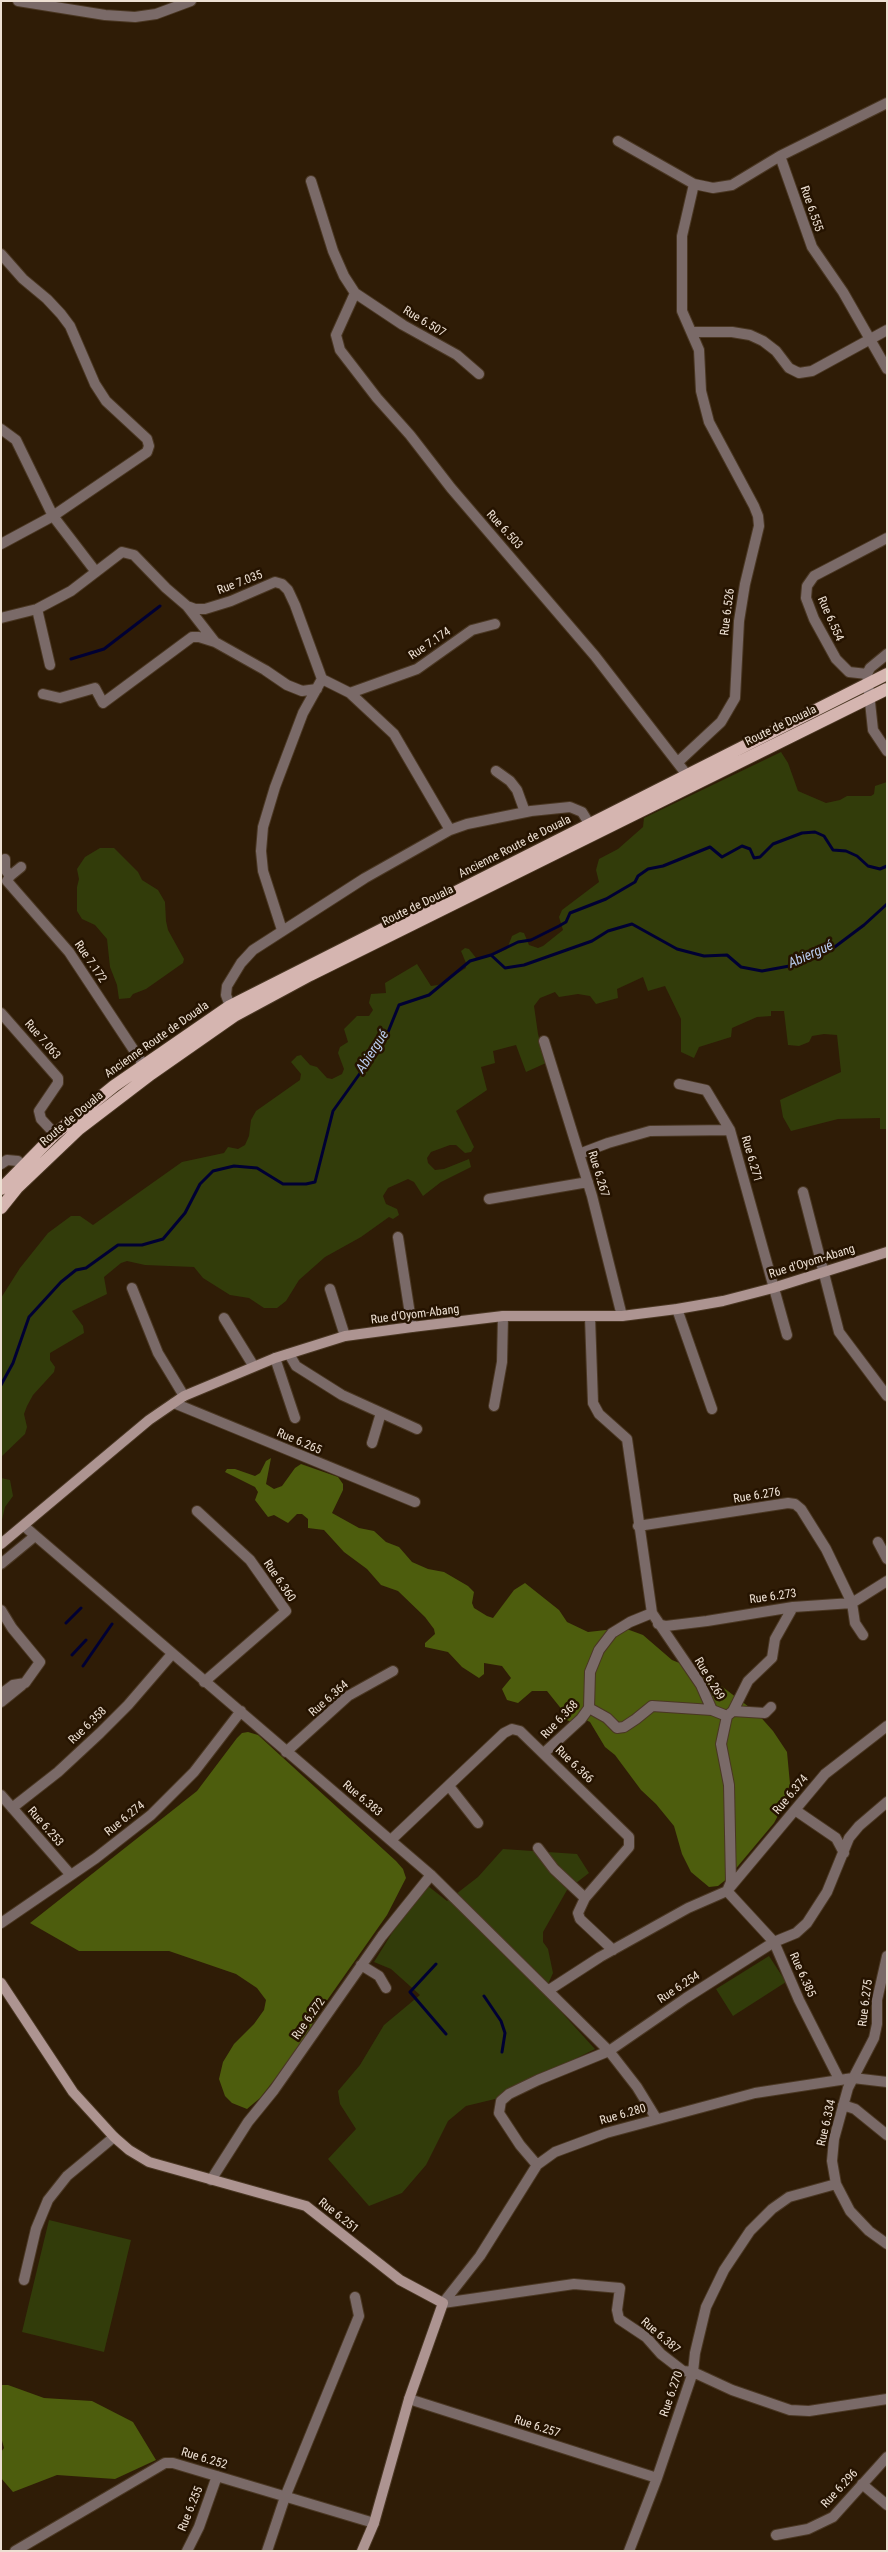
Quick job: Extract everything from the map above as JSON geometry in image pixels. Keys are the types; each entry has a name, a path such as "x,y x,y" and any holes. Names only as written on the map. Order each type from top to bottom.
{"main road":[{"name":"Ancienne Route de Douala","path":"1,1189 55,1134 143,1064 209,1026 230,1006 355,941 590,825 868,679 887,674"},
{"name":"Route de Douala","path":"1,1208 18,1188 79,1129 209,1026 887,689"},
{"name":"Rue d'Oyom-Abang","path":"1,1544 118,1444 174,1403 184,1396 253,1365 346,1336 412,1327 503,1316 622,1316 723,1301 773,1288 887,1252"},
{"name":"Rue 6.251","path":"1,1983 73,2092 114,2137 149,2162 306,2206 400,2280 443,2303"},
{"path":"362,2551 374,2523 409,2399 443,2303"}],"street":[{"path":"18,1 135,17 156,14 191,1"},
{"path":"618,141 694,184 713,188 732,185 780,156 887,102"},
{"name":"Rue 6.555","path":"780,156 812,247 842,292 887,369"},
{"path":"311,182 333,251 344,276 355,293"},
{"name":"Rue 6.526","path":"678,762 721,722 735,698 739,621 744,584 759,526 754,506 725,453 704,405 701,391 699,350 693,332 682,311 681,298 684,277 682,236 694,184"},
{"path":"1,254 23,279 47,299 61,314 75,338 95,384 106,401 147,439 149,446 147,452 53,516 1,544"},
{"name":"Rue 6.507","path":"355,293 395,320 457,356 479,374"},
{"name":"Rue 6.503","path":"355,293 336,335 340,350 451,488 589,649 687,775"},
{"path":"693,332 732,332 750,335 763,341 776,351 789,368 799,373 812,371 869,338 887,330"},
{"path":"1,429 16,440 53,516 96,572"},
{"name":"Rue 6.554","path":"868,679 849,672 836,660 814,619 806,598 807,586 814,576 887,538"},
{"path":"1,618 37,609 71,591 122,552 127,552 134,555 187,606 215,642"},
{"name":"Rue 7.035","path":"187,606 205,609 231,601 275,582 282,584 288,590 295,605 322,679"},
{"path":"37,609 50,665"},
{"name":"Rue 7.174","path":"350,693 417,669 472,630 495,624"},
{"path":"43,694 60,698 95,688 103,703 192,637 215,642 265,670 287,685 302,690 317,689"},
{"path":"887,654 870,668 868,679 873,730 887,751"},
{"path":"282,930 263,871 261,851 263,827 275,787 303,713 322,679 350,693 401,742 450,830"},
{"path":"302,690 311,699"},
{"path":"496,771 507,778 517,790 525,812"},
{"path":"230,1006 226,995 227,986 241,963 253,950 365,878 450,830 525,812 578,808 590,825"},
{"path":"2,858 9,878 21,867"},
{"name":"Rue 7.172","path":"9,878 69,952 143,1064"},
{"name":"Rue 7.063","path":"1,1013 58,1078 58,1083 39,1111 41,1118 55,1134"},
{"name":"Rue 6.267","path":"544,1041 588,1182 622,1316"},
{"path":"679,1084 706,1090 730,1130"},
{"name":"Rue 6.271","path":"579,1154 608,1143 650,1131 730,1130 787,1335"},
{"path":"1,1164 7,1160 18,1161 23,1166"},
{"path":"489,1199 588,1182"},
{"path":"803,1192 839,1332 887,1396"},
{"path":"398,1237 412,1327"},
{"path":"132,1288 158,1353 184,1396"},
{"path":"330,1289 346,1336"},
{"path":"677,1309 712,1409"},
{"path":"494,1406 502,1362 503,1316"},
{"name":"Rue 6.269","path":"590,1317 593,1403 599,1414 627,1439 652,1613 701,1685 712,1710 730,1713 720,1744 729,1785 732,1882 727,1891"},
{"path":"224,1318 253,1365"},
{"path":"289,1354 296,1366 329,1387 417,1429"},
{"path":"275,1358 295,1418"},
{"name":"Rue 6.265","path":"174,1403 415,1502"},
{"path":"372,1443 381,1413"},
{"name":"Rue 6.276","path":"638,1526 788,1503 795,1504 801,1509 826,1549 852,1603"},
{"name":"Rue 6.360","path":"197,1511 250,1560 286,1610 204,1682"},
{"name":"Rue 6.383","path":"24,1526 60,1554 204,1682 242,1711 286,1752 431,1875 609,2051 637,2087 656,2118"},
{"path":"1,1564 35,1536"},
{"path":"878,1542 887,1559"},
{"name":"Rue 6.273","path":"658,1624 666,1626 707,1621 793,1606 852,1603 887,1581"},
{"path":"852,1603 855,1623 863,1635"},
{"path":"771,1707 765,1713 730,1713 748,1681 772,1658 774,1639 793,1606"},
{"path":"1,1610 12,1628 40,1662 25,1683 11,1697 1,1702"},
{"name":"Rue 6.368","path":"544,1753 568,1733 589,1708 590,1672 599,1650 612,1633 630,1622 652,1613"},
{"name":"Rue 6.358","path":"12,1808 58,1772 100,1733 128,1705 172,1654"},
{"name":"Rue 6.364","path":"286,1752 348,1696 393,1671"},
{"path":"1,1694 13,1685 25,1683"},
{"path":"589,1708 607,1718 617,1728 624,1727 636,1720 652,1706 712,1710"},
{"name":"Rue 6.274","path":"1,1923 126,1836 171,1797 194,1772 242,1711"},
{"name":"Rue 6.374","path":"727,1891 830,1769 887,1726"},
{"name":"Rue 6.366","path":"391,1840 504,1732 512,1729 520,1731 616,1824 631,1842 630,1847 585,1898"},
{"path":"449,1786 478,1823"},
{"name":"Rue 6.253","path":"1,1795 70,1874"},
{"name":"Rue 6.254","path":"537,2165 520,2145 499,2113 501,2101 509,2094 538,2080 609,2051 686,1998 774,1942 796,1932 807,1923 827,1892 849,1838 887,1802"},
{"path":"796,1810 836,1838 844,1853"},
{"path":"538,1848 554,1869 585,1898 578,1913 580,1919 613,1950"},
{"name":"Rue 6.272","path":"211,2180 248,2122 274,2090 361,1966 431,1875"},
{"path":"549,1990 613,1950 688,1908 727,1891"},
{"name":"Rue 6.385","path":"727,1891 774,1942 799,2000 839,2079"},
{"name":"Rue 6.275","path":"853,2078 874,2038 882,2000 887,1956"},
{"path":"361,1966 379,1976 386,1988"},
{"name":"Rue 6.280","path":"443,2303 480,2256 537,2165 546,2157 574,2144 656,2118 755,2093 839,2079 853,2078 887,2082"},
{"name":"Rue 6.334","path":"853,2078 843,2105 834,2140 832,2161 836,2184 850,2211 869,2231 887,2244"},
{"path":"843,2105 855,2109 887,2135"},
{"path":"24,2280 36,2229 48,2200 67,2176 114,2137"},
{"name":"Rue 6.270","path":"629,2551 657,2478 693,2372 695,2353 706,2307 724,2270 750,2231 772,2209 788,2197 836,2184"},
{"name":"Rue 6.387","path":"443,2303 574,2284 620,2288 617,2310 619,2319 646,2337 661,2354 683,2371 693,2372 757,2400 790,2410 809,2411 887,2399"},
{"path":"267,2551 286,2497 358,2316 355,2297"},
{"name":"Rue 6.257","path":"409,2399 657,2478"},
{"name":"Rue 6.296","path":"776,2534 808,2529 822,2524 833,2517 887,2457"},
{"name":"Rue 6.252","path":"15,2551 157,2466 173,2463 374,2523"},
{"name":"Rue 6.255","path":"187,2551 199,2527 217,2476"},
{"path":"862,2484 887,2505"}],"green space":[{"path":"781,752 788,763 798,791 826,803 840,800 847,796 871,796 874,794 875,786 887,782 887,1129 880,1129 880,1118 838,1119 791,1131 783,1117 780,1100 841,1072 837,1035 824,1034 812,1036 809,1042 799,1046 788,1045 784,1011 771,1011 771,1016 757,1017 732,1028 731,1037 699,1047 694,1058 681,1052 681,1019 665,986 648,991 643,977 617,989 618,998 596,1004 590,996 578,994 559,997 555,992 540,998 534,1006 538,1034 546,1063 526,1072 516,1045 493,1051 495,1063 481,1067 487,1090 456,1111 474,1147 471,1152 465,1153 456,1145 450,1145 431,1152 427,1158 428,1163 435,1170 444,1169 469,1159 471,1167 441,1182 423,1196 414,1182 408,1179 388,1188 383,1196 386,1204 397,1209 399,1215 393,1219 389,1217 361,1237 325,1257 299,1280 286,1301 277,1308 264,1308 249,1298 230,1295 203,1278 194,1267 145,1265 127,1261 121,1263 104,1277 107,1294 72,1311 83,1326 84,1333 50,1353 50,1360 55,1367 54,1372 33,1395 27,1406 24,1414 27,1427 25,1434 1,1457 1,1298 20,1268 48,1233 71,1216 80,1216 93,1225 182,1162 224,1153 228,1147 238,1149 245,1145 249,1136 251,1120 256,1111 300,1080 301,1074 291,1062 297,1056 301,1055 310,1065 317,1067 327,1078 332,1079 342,1074 344,1069 338,1053 340,1047 348,1042 344,1029 357,1016 369,1016 373,1010 369,1003 371,994 386,993 385,983 417,964 431,986 438,985 466,968 461,951 465,948 469,949 476,958 492,956 507,949 512,936 520,932 524,933 529,945 538,948 543,946 563,930 559,917 562,910 599,882 596,870 599,859 618,849 643,827 644,818"},
{"path":"100,848 114,848 138,872 142,880 158,890 165,902 168,930 184,959 183,963 146,989 133,994 130,998 119,999 117,985 110,967 107,939 95,925 82,919 77,911 79,879 77,869 85,857"},
{"path":"271,1458 266,1484 274,1489 282,1486 295,1468 301,1464 338,1477 343,1484 343,1490 332,1513 359,1528 374,1531 386,1542 399,1547 412,1562 428,1569 444,1572 468,1586 474,1592 472,1603 474,1608 487,1616 493,1618 514,1590 525,1583 559,1610 567,1622 588,1632 624,1628 643,1635 672,1660 704,1673 757,1713 773,1731 787,1752 790,1784 781,1810 774,1823 728,1878 718,1886 709,1887 691,1872 682,1854 674,1826 656,1804 641,1790 615,1755 605,1747 590,1722 586,1720 572,1722 558,1717 563,1711 547,1691 532,1691 518,1703 507,1700 502,1689 511,1678 502,1666 484,1663 484,1674 479,1678 462,1667 448,1652 425,1647 425,1643 435,1634 434,1629 425,1617 398,1591 381,1585 367,1569 344,1552 324,1530 308,1528 308,1519 302,1514 297,1514 288,1523 274,1515 268,1517 255,1500 258,1492 255,1487 225,1472 227,1469 235,1469 255,1476 260,1473 266,1461"},
{"path":"1,1478 10,1480 13,1496 5,1507 1,1524"},
{"path":"248,1732 258,1735 396,1861 403,1869 406,1878 387,1915 328,1999 293,2056 260,2098 247,2109 232,2103 225,2096 219,2079 223,2062 234,2044 254,2024 264,2010 266,2000 257,1988 236,1974 169,1951 79,1951 30,1923 197,1791 237,1738 242,1733"},
{"path":"503,1849 577,1854 589,1873 567,1890 543,1932 543,1942 548,1949 553,1973 544,1993 595,2049 495,2099 466,2106 448,2121 426,2165 402,2193 369,2206 328,2159 356,2129 340,2104 338,2091 360,2065 384,2025 420,1995 391,1969 374,1962 392,1933 428,1886 447,1901 478,1877"},
{"path":"769,1956 786,1982 733,2016 716,1989"},
{"path":"49,2220 131,2240 104,2352 22,2332"},
{"path":"1,2385 8,2385 44,2398 92,2401 133,2422 156,2460 115,2479 57,2475 13,2492 1,2478 1,2452 4,2448 1,2437"}],"waterway":[{"path":"71,659 104,649 160,606"},
{"path":"491,955 518,942 531,940 559,926 566,922 570,913 606,899 635,882 638,876 648,869 663,866 710,847 722,857 742,846 750,849 754,858 760,857 773,844 802,833 815,832 824,836 833,850 846,851 857,856 868,866 880,869 887,866"},
{"name":"Abiergué","path":"1,1385 13,1363 29,1317 61,1282 76,1270 86,1268 118,1245 142,1245 163,1239 185,1213 200,1184 213,1171 234,1166 257,1168 283,1184 315,1182 333,1111 386,1037 399,1005 429,995 470,961 491,955 505,968 524,965 592,941 608,931 632,924 677,949 704,956 727,955 741,967 762,971 795,965 832,949 864,925 887,904"},
{"path":"66,1623 81,1608"},
{"path":"83,1666 112,1624"},
{"path":"72,1655 86,1640"},
{"path":"436,1964 410,1992 446,2034"},
{"path":"484,1996 501,2021 505,2033 502,2052"}]}
